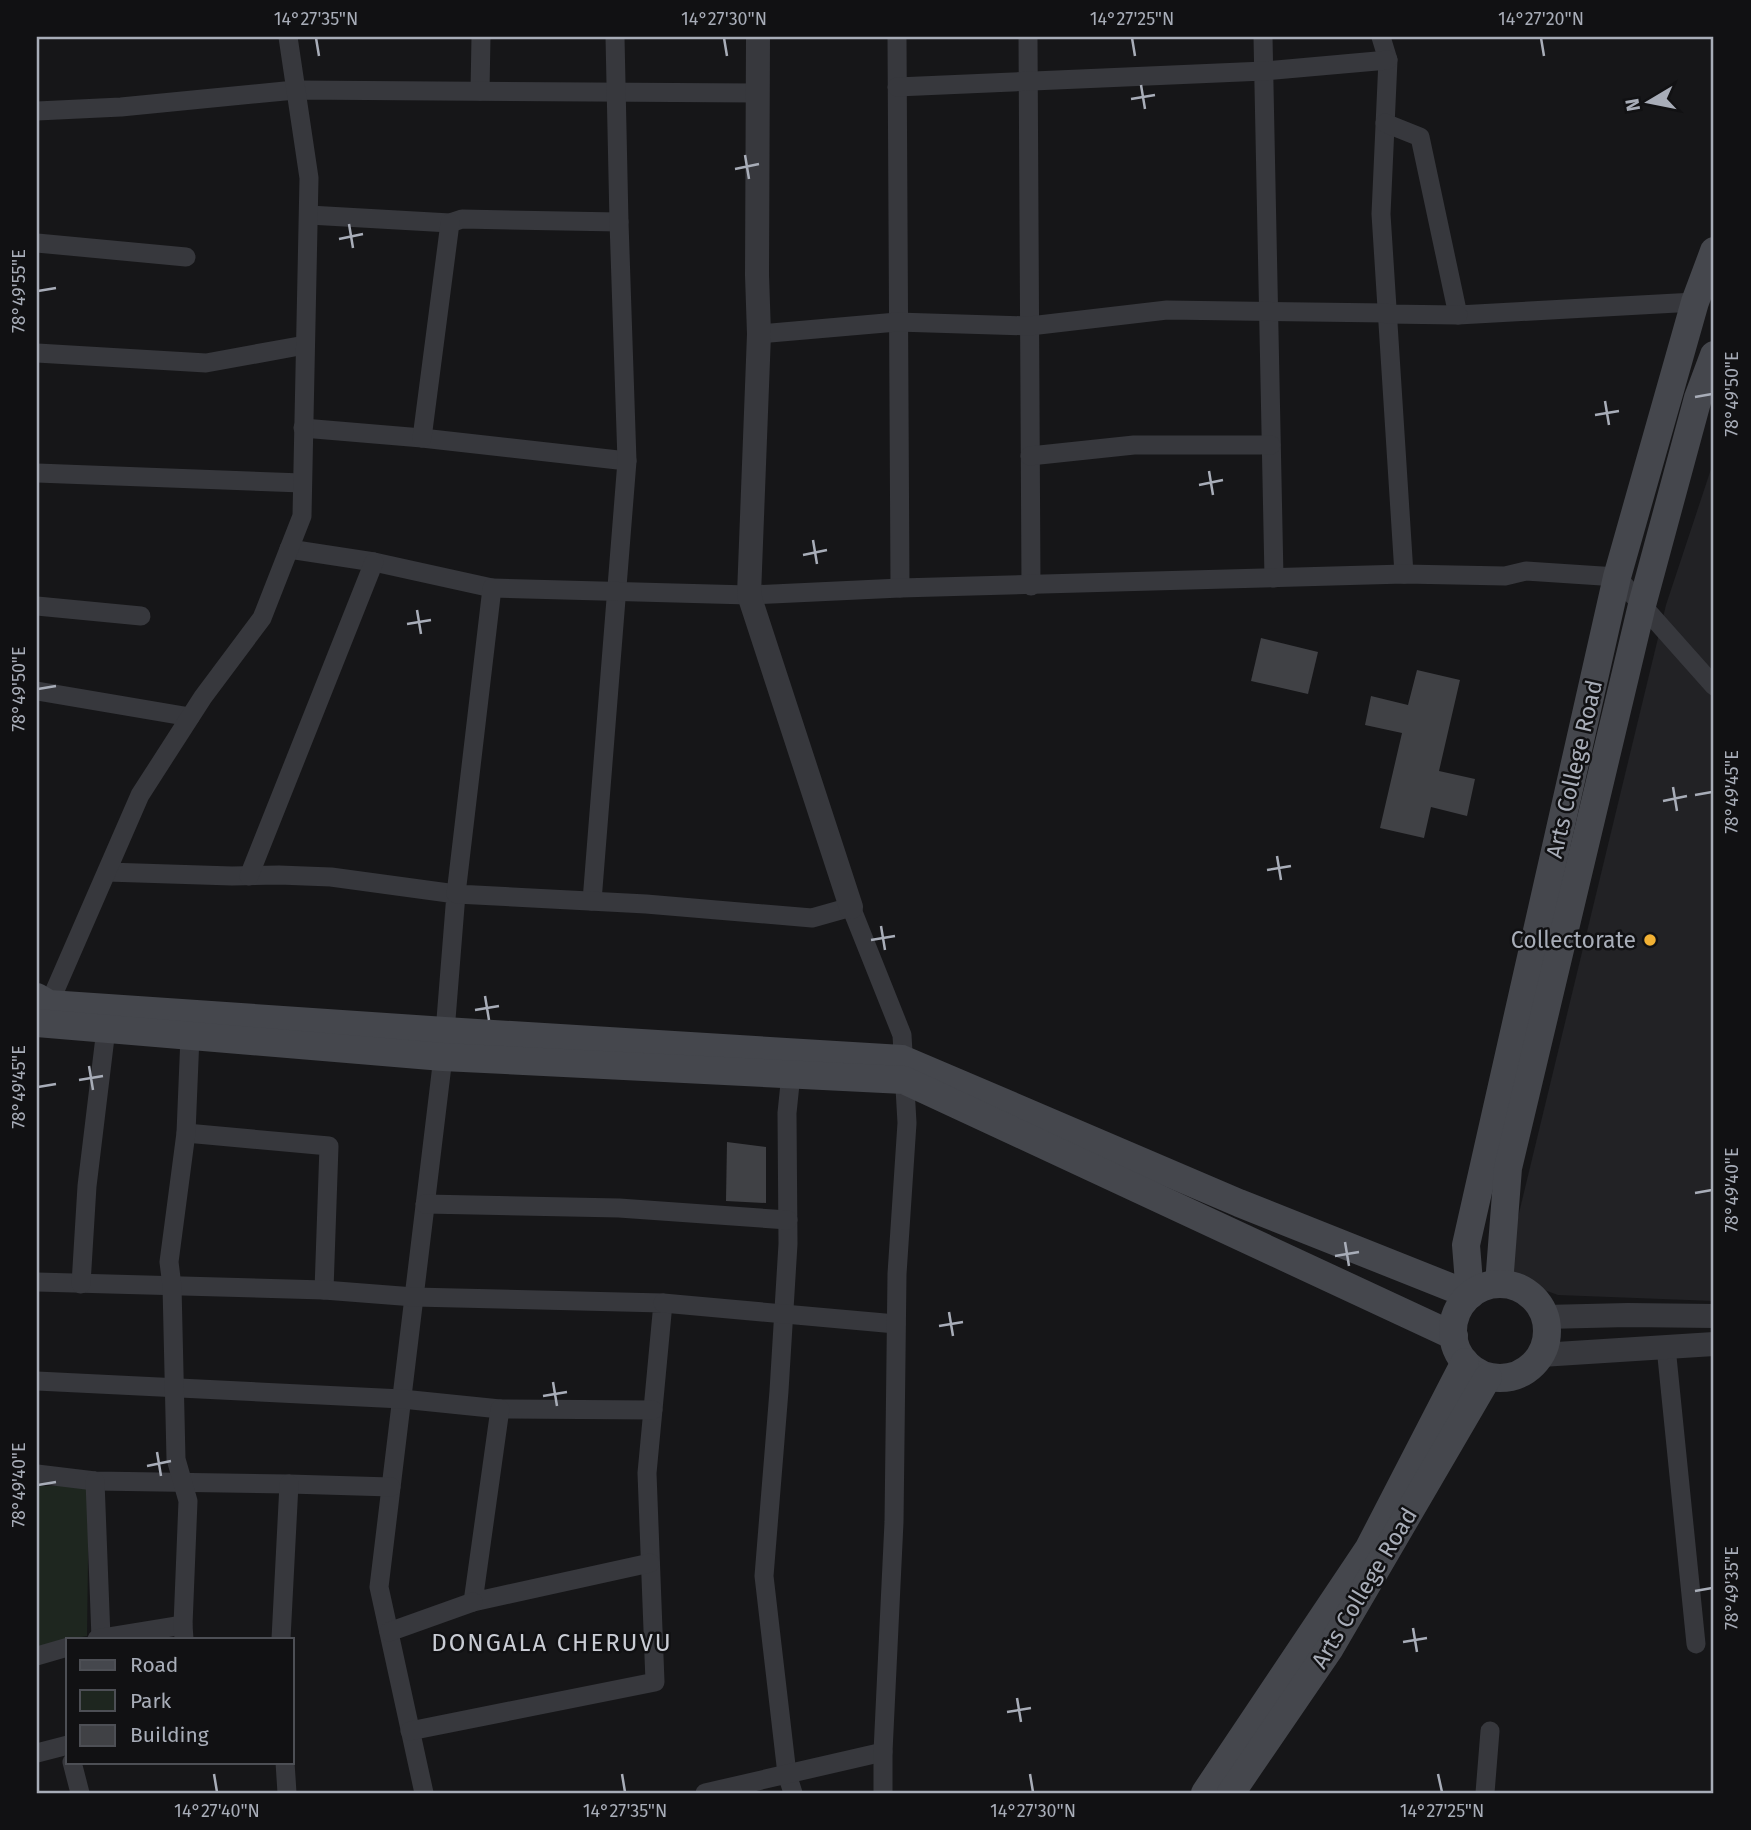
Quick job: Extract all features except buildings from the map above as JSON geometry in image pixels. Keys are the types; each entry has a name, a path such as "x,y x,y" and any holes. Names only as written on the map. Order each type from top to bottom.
{"main road":[{"name":"Arts College Road","path":"1471,1295 1466,1245 1617,578 1695,302 1714,251"},
{"path":"1499,1284 1508,1168 1642,605 1698,398 1714,355"},
{"path":"40,1009 106,1029 190,1036 444,1044 903,1069 1471,1295"},
{"path":"40,1009 791,1074 903,1069 1454,1336"},
{"path":"1499,1284 1514,1286 1538,1303 1548,1330 1541,1355 1532,1367 1519,1375 1503,1379 1477,1370 1457,1350 1454,1336 1457,1313 1462,1303 1471,1295 1484,1287 1499,1284"},
{"name":"Arts College Road","path":"1231,1793 1330,1648 1477,1370"},
{"path":"1205,1793 1368,1548 1477,1370"}],"street":[{"path":"40,1009 107,872 140,795 190,717 262,618 302,516 309,178 289,37"},
{"path":"480,91 481,37"},
{"path":"592,901 627,461 615,37"},
{"path":"758,37 759,334 749,595 851,907 902,1035 907,1123 897,1274 894,1522 883,1793"},
{"path":"897,37 900,588"},
{"path":"1028,37 1031,586"},
{"path":"1263,37 1274,578"},
{"path":"1381,37 1388,61 1381,214 1404,574"},
{"path":"897,88 1264,71 1388,61"},
{"path":"37,111 121,107 295,90 617,91 758,95"},
{"path":"1385,124 1420,137 1458,315"},
{"path":"309,215 450,223 462,219 619,222"},
{"path":"422,438 450,223"},
{"path":"37,243 186,257"},
{"path":"759,334 897,322 1030,326 1167,310 1458,315 1695,302"},
{"path":"37,354 206,363 305,345"},
{"path":"303,428 422,438 627,461"},
{"path":"1030,456 1134,445 1271,445"},
{"path":"37,473 302,482"},
{"path":"289,549 374,562 492,588 749,595 900,588 1404,574 1505,576 1526,571 1617,578 1714,686"},
{"path":"249,876 374,562"},
{"path":"424,1793 379,1587 444,1044 457,894 492,588"},
{"path":"37,606 141,616"},
{"path":"37,691 190,717"},
{"path":"107,872 331,877 457,894 592,901 812,918 851,907"},
{"path":"81,1284 87,1186 106,1029"},
{"path":"111,1638 183,1632 188,1501 176,1459 172,1286 169,1262 186,1133 190,1036"},
{"path":"790,1784 764,1576 783,1315 788,1220 787,1113 791,1074"},
{"path":"186,1133 329,1146 324,1290"},
{"path":"425,1204 619,1208 788,1220"},
{"path":"37,1282 324,1290 414,1297 663,1303 896,1324"},
{"path":"410,1731 655,1682 647,1473 663,1303"},
{"path":"1545,1317 1714,1316"},
{"path":"1541,1355 1714,1344"},
{"path":"1666,1347 1696,1644"},
{"path":"37,1381 402,1399 500,1409 653,1410"},
{"path":"473,1602 500,1409"},
{"path":"37,1474 95,1481 391,1487"},
{"path":"95,1481 99,1638"},
{"path":"281,1638 289,1484"},
{"path":"389,1632 473,1602 650,1563"},
{"path":"37,1656 66,1648"},
{"path":"1485,1793 1490,1731"},
{"path":"37,1753 66,1746"},
{"path":"705,1793 790,1784 883,1752"},
{"path":"73,1764 80,1793"},
{"path":"285,1764 287,1793"}],"shaded area":[{"name":"Collectorate","path":"1714,460 1714,1301 1558,1295 1504,1275 1666,605"}],"green space":[{"path":"37,1486 89,1486 87,1636 66,1638 37,1649"}],"place":[{"name":"Collectorate","path":"1650,940"}],"district":[{"name":"DONGALA CHERUVU","path":"552,1643"}]}
